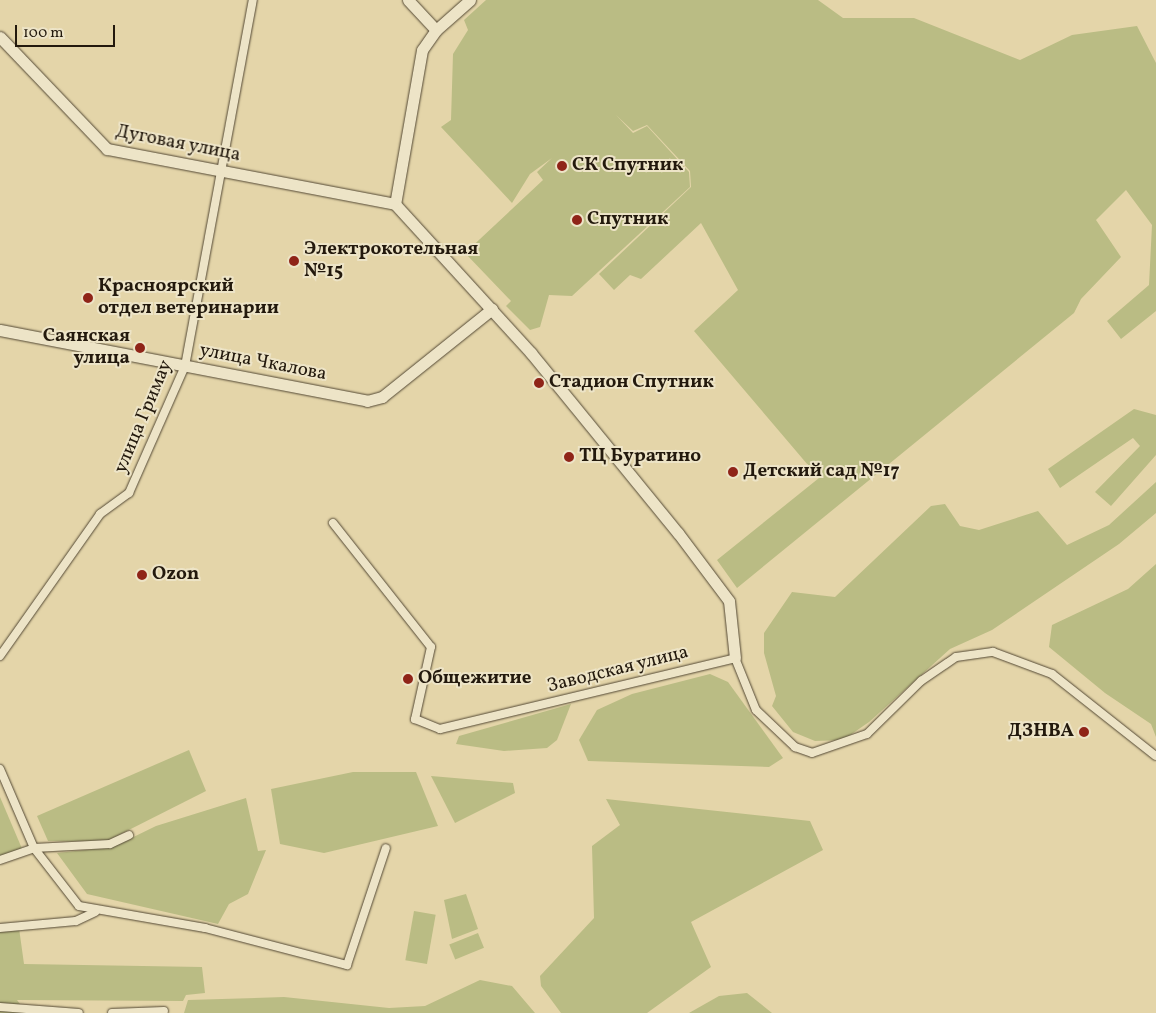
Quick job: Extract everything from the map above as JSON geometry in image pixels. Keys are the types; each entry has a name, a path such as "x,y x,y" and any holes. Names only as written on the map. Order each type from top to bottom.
{"main road":[{"path":"408,0 436,30"},
{"path":"470,0 436,30 422,50 395,204 492,309 632,475 729,602 734,658"},
{"name":"Дуговая улица","path":"0,37 104,148 395,204"},
{"name":"улица Чкалова","path":"0,330 374,401 492,309"}],"street":[{"name":"улица Гримау","path":"0,656 100,514 129,493 185,366 253,0"},
{"name":"Заводская улица","path":"332,523 431,647 415,720 440,729 734,658"},
{"path":"734,658 756,710 795,747 812,753 867,734 921,681 956,657 993,652 1052,674 1156,756"},
{"path":"0,769 34,848 79,906 95,912 205,928 347,965 386,848"},
{"path":"0,860 34,848 110,844 129,835"},
{"path":"0,928 76,921 95,912"},
{"path":"0,1007 79,1013"},
{"path":"112,1013 164,1011"}],"green space":[{"path":"486,0 818,0 843,18 914,18 1020,60 1072,35 1137,26 1156,63 1156,311 1121,339 1107,321 1149,285 1152,225 1126,190 1096,220 1121,257 1081,299 1074,313 737,588 717,560 819,478 694,331 738,290 701,223 641,279 630,275 614,290 599,274 691,187 690,171 647,125 633,131 616,115 633,133 647,126 689,172 690,187 572,296 549,295 540,327 530,330 506,306 511,301 465,253 543,180 537,172 552,158 530,174 512,203 441,127 451,120 453,54 468,30 464,20"},
{"path":"1134,409 1156,415 1156,455 1111,506 1095,492 1140,446 1133,438 1060,488 1048,469"},
{"path":"1156,482 1156,513 1119,544 992,630 950,649 869,722 843,740 815,741 793,732 772,706 776,696 764,653 764,633 792,592 835,597 931,506 945,504 960,526 979,530 1038,511 1067,545 1109,525"},
{"path":"1156,564 1156,737 1151,724 1105,693 1049,647 1052,625 1128,589"},
{"path":"710,674 728,682 783,758 769,767 588,761 579,740 597,710 632,694"},
{"path":"571,704 557,740 547,748 504,751 456,744 459,736"},
{"path":"189,750 206,791 105,842 48,841 37,816"},
{"path":"353,772 416,772 438,826 324,853 280,844 271,789"},
{"path":"431,776 513,783 515,793 455,823"},
{"path":"0,797 23,851 0,858"},
{"path":"246,798 258,851 266,850 248,894 229,904 218,924 87,894 57,853 113,847 156,826"},
{"path":"606,799 810,821 823,850 691,922 711,967 647,1013 561,1013 541,986 540,976 594,918 592,846 620,825"},
{"path":"466,894 478,929 452,939 444,900"},
{"path":"414,911 436,915 427,964 405,960"},
{"path":"19,928 24,964 202,967 205,993 186,995 183,1001 17,1000 27,1013 0,1013 0,930"},
{"path":"478,933 484,948 455,959 449,945"},
{"path":"480,980 512,986 535,1013 184,1013 188,1000 284,997 389,1008 425,1006"},
{"path":"747,993 772,1013 689,1013 719,996"}],"place":[{"name":"СК Спутник","path":"562,166"},
{"name":"Спутник","path":"577,220"},
{"name":"Электрокотельная №15","path":"294,261"},
{"name":"Красноярский отдел ветеринарии","path":"88,298"},
{"name":"Саянская улица","path":"140,348"},
{"name":"Стадион Спутник","path":"539,383"},
{"name":"ТЦ Буратино","path":"569,457"},
{"name":"Детский сад №17","path":"733,472"},
{"name":"Ozon","path":"142,575"},
{"name":"Общежитие","path":"408,679"},
{"name":"ДЗНВА","path":"1084,732"}]}
